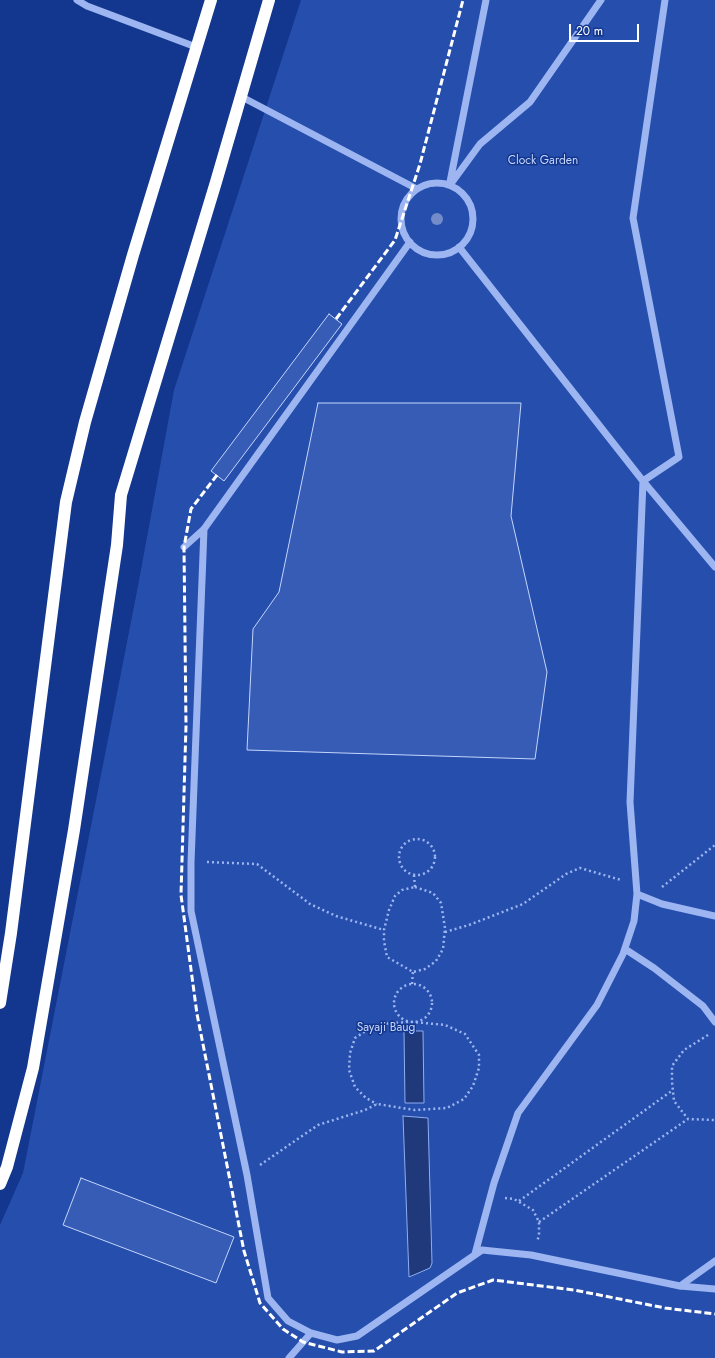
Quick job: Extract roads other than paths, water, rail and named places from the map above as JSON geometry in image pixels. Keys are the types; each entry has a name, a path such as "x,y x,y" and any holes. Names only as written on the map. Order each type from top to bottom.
{"highway":[{"path":"0,1003 11,933 66,502 87,414 133,255 211,0"},
{"path":"0,1184 7,1167 33,1068 76,823 117,545 121,495 216,182 269,0"}],"lane":[{"path":"77,0 87,6 196,47"},
{"path":"450,185 486,0"},
{"path":"450,185 480,144 530,102 600,0"},
{"path":"643,481 680,457 633,218 665,0"},
{"path":"240,96 418,189"},
{"path":"433,182 450,185 465,196 471,205 474,217 472,228 467,239 459,247 449,253 437,255 426,253 415,247 410,242 402,227 401,215 404,203 418,189 433,182"},
{"path":"184,547 204,529 410,242"},
{"path":"459,247 643,481 715,567"},
{"path":"475,1254 490,1198 518,1113 597,1005 625,949 634,921 637,894 630,802 643,481"},
{"path":"204,529 191,862 191,911 247,1175 268,1298 288,1321 311,1333 337,1340 357,1336 452,1269 482,1250 531,1255 680,1286 715,1289"},
{"path":"637,894 662,904 715,916"},
{"path":"625,949 654,968 703,1006 715,1022"},
{"path":"709,1013 715,1008"},
{"path":"680,1286 715,1261"},
{"path":"289,1358 311,1333"}],"railway":[{"path":"336,319 395,240 420,164 463,0"},
{"path":"217,475 191,509 184,547 186,726 181,895 197,1014 244,1251 260,1303 283,1329 303,1342 342,1352 374,1351 457,1293 493,1280 574,1290 665,1308 715,1314"}],"park label":[{"name":"Clock Garden","path":"543,161"},
{"name":"Sayaji Baug","path":"386,1028"}]}
